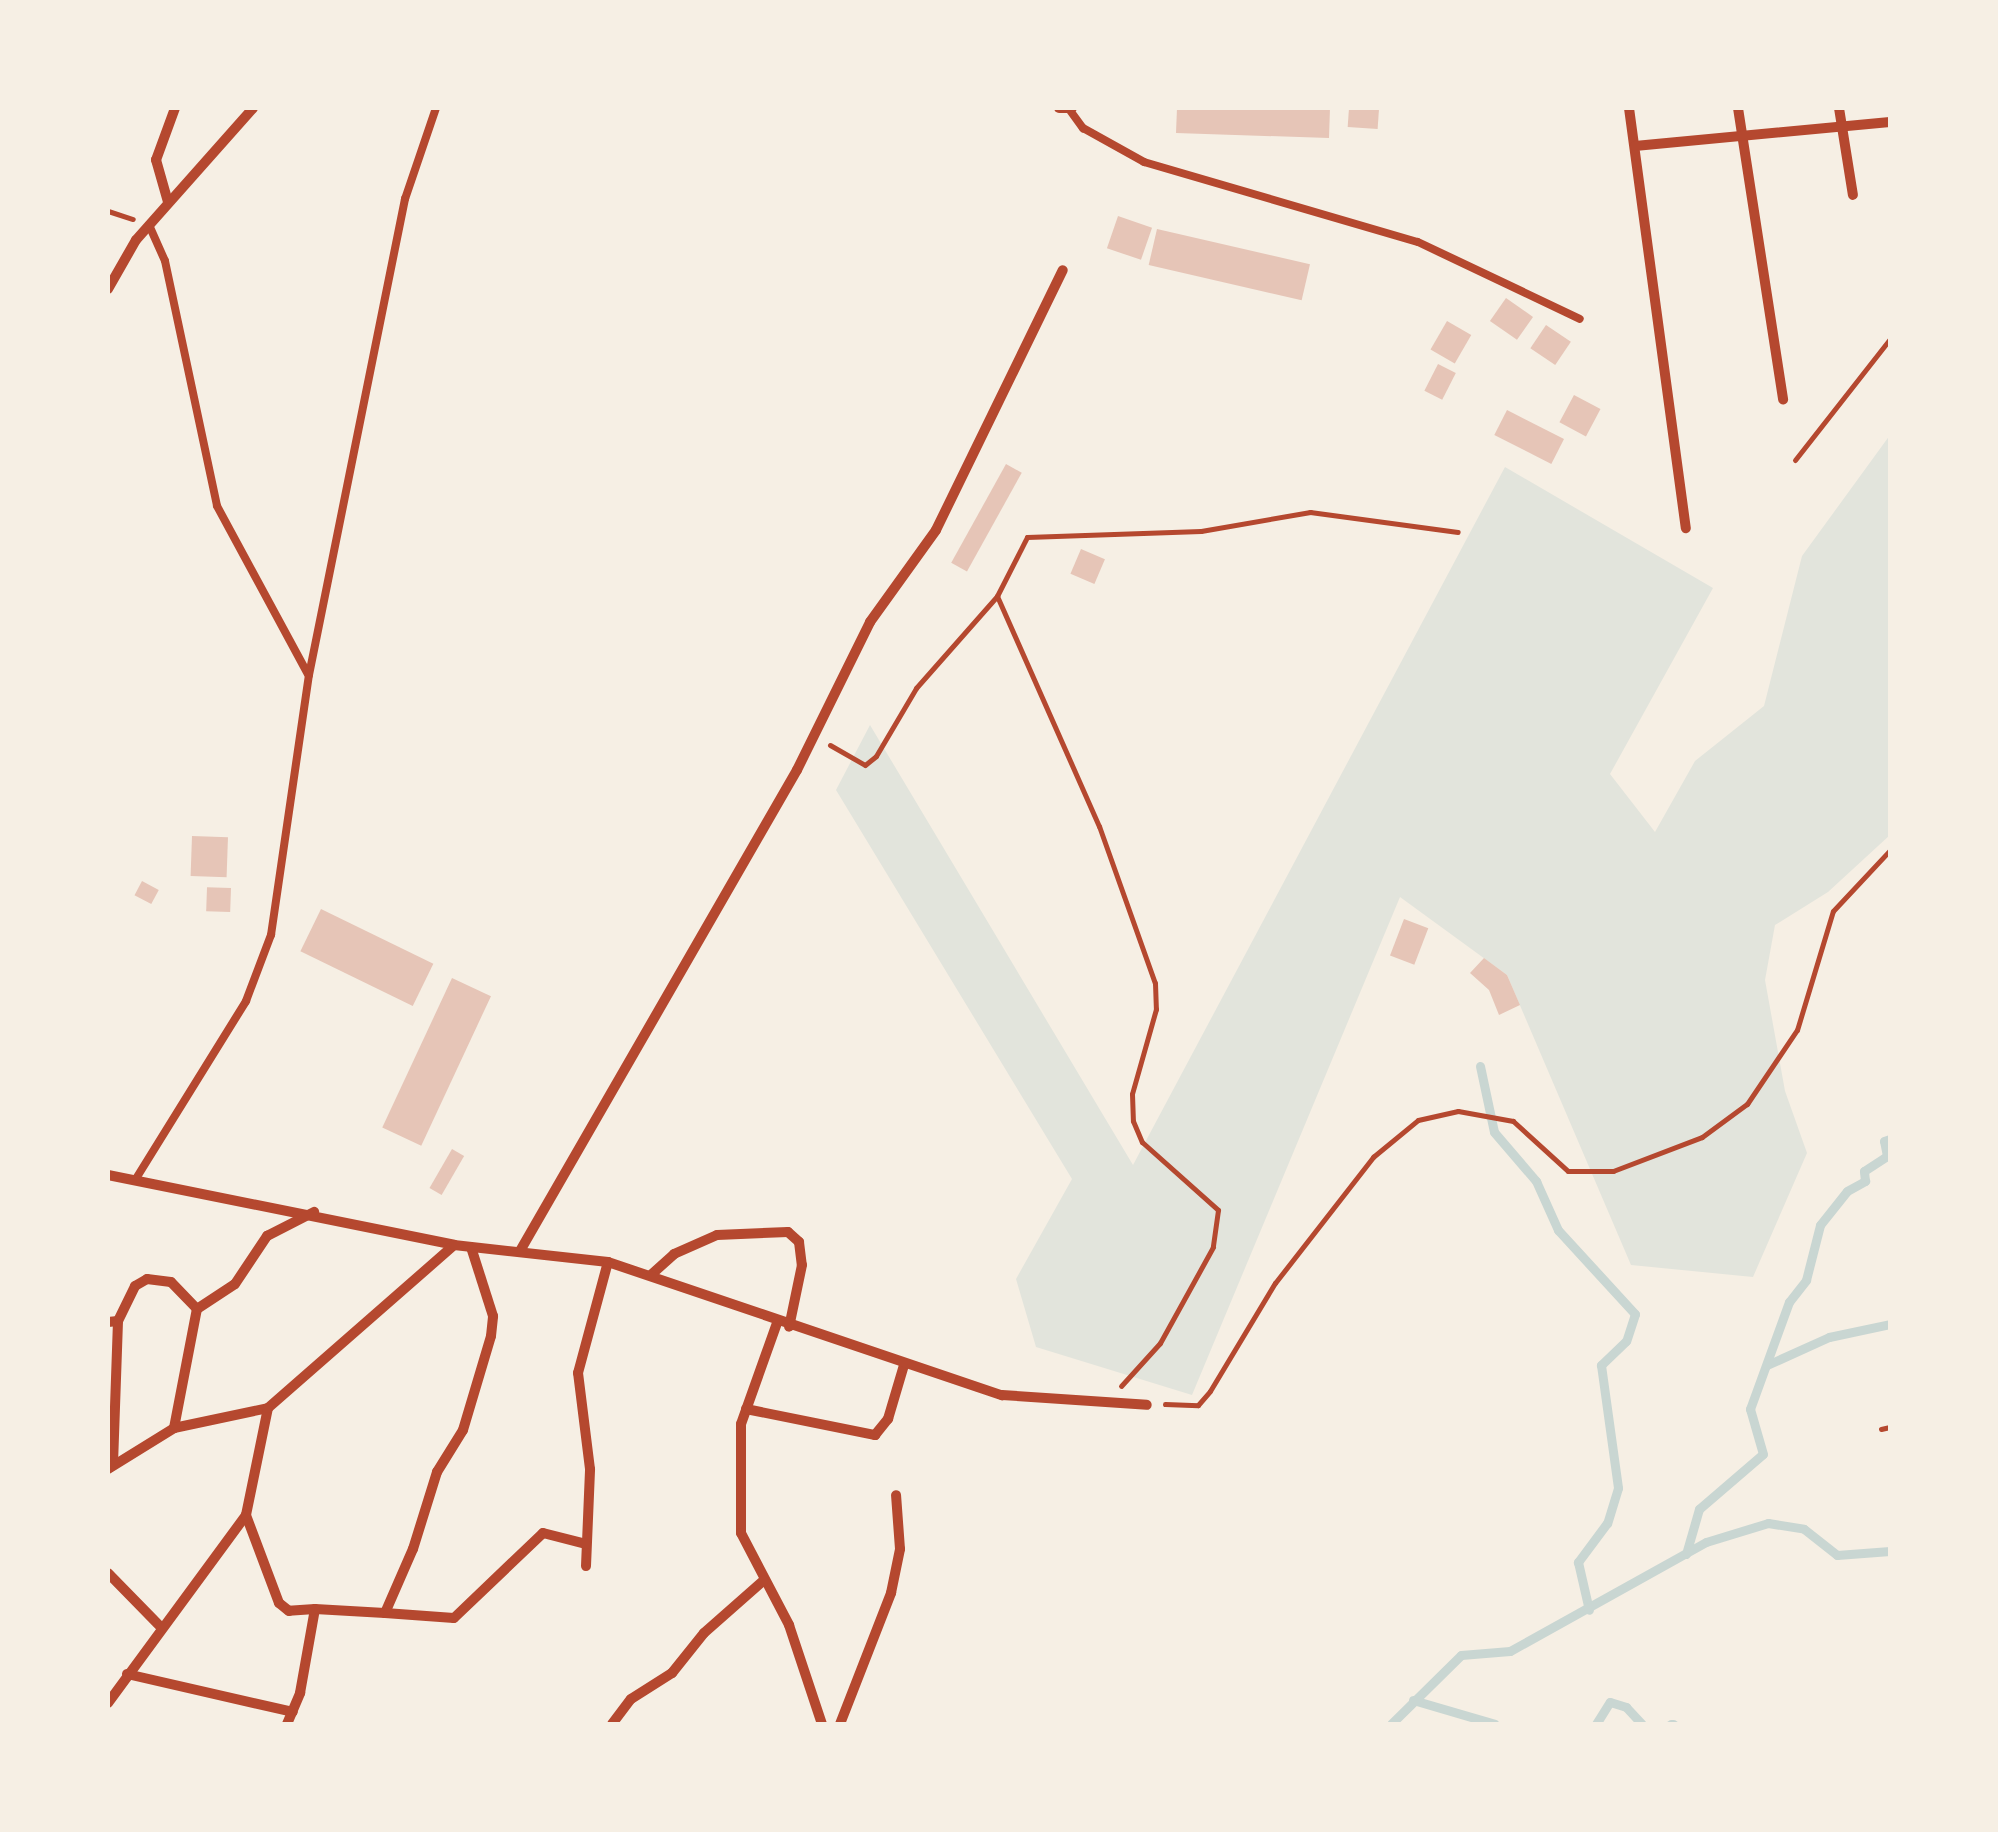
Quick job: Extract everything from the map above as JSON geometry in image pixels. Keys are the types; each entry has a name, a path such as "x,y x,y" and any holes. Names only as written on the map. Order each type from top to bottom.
{"street":[{"path":"168,202 156,160 175,108"},
{"path":"108,289 149,225 254,108"},
{"path":"1059,108 1071,108"},
{"path":"1629,108 1686,528"},
{"path":"1738,108 1782,400"},
{"path":"1839,108 1853,195"},
{"path":"1635,146 1743,132 1890,122"},
{"path":"520,1250 814,736 870,622 936,530 1064,270"},
{"path":"108,1174 314,1212 454,1245 608,1262 652,1274 777,1323 1002,1395 1109,1399 1147,1406"},
{"path":"174,1428 198,1309 235,1284 268,1236 314,1212"},
{"path":"652,1274 674,1254 717,1235 788,1232 799,1242 802,1265 789,1327"},
{"path":"110,1466 174,1428 268,1408 454,1245"},
{"path":"385,1614 438,1472 462,1430 491,1336 493,1316 471,1247"},
{"path":"586,1566 590,1469 578,1372 608,1262"},
{"path":"110,1466 113,1321 135,1286 148,1279 172,1282 198,1309"},
{"path":"777,1323 746,1409 737,1483 741,1533 788,1624 822,1724"},
{"path":"746,1409 875,1434 888,1419 904,1365"},
{"path":"108,1703 159,1624 246,1515 268,1408"},
{"path":"840,1724 894,1582 900,1549 896,1495"},
{"path":"246,1515 279,1603 289,1610 454,1618 543,1534 586,1544"},
{"path":"108,1572 159,1624"},
{"path":"612,1724 631,1699 672,1673 704,1633 763,1582"},
{"path":"287,1724 316,1609"},
{"path":"127,1674 293,1712"}],"lane":[{"path":"137,1177 246,1001 271,935 308,675 406,199 436,108"},
{"path":"1071,108 1083,128 1144,162 1418,242 1580,319"},
{"path":"149,225 165,261 217,506 308,675"}],"path":[{"path":"1795,460 1890,339"},
{"path":"814,736 865,765 916,688 997,596 1027,537 1200,531 1310,512 1458,532"},
{"path":"997,596 1099,826 1155,983 1156,1010 1132,1094 1133,1122 1142,1142 1218,1210 1214,1247 1160,1344 1109,1399"},
{"path":"1147,1406 1198,1404 1275,1283 1373,1158 1418,1120 1458,1111 1512,1121 1568,1171 1612,1170 1702,1138 1747,1104 1797,1030 1832,911 1890,850"},
{"path":"1881,1429 1890,1427"}],"shaded area":[{"path":"1890,435 1890,835 1828,892 1775,925 1765,980 1785,1091 1807,1153 1753,1277 1631,1265 1507,975 1400,897 1192,1395 1036,1347 1016,1279 1072,1179 836,790 870,725 1133,1165 1505,467 1713,588 1610,774 1655,832 1695,761 1764,706 1802,556"}],"building":[{"path":"1177,108 1330,108 1329,138 1176,133"},
{"path":"1349,108 1379,110 1378,129 1348,127"},
{"path":"1118,216 1152,228 1141,260 1107,248"},
{"path":"1157,229 1310,264 1302,300 1149,265"},
{"path":"1506,298 1533,317 1517,340 1490,321"},
{"path":"1447,321 1471,335 1455,364 1430,350"},
{"path":"1546,325 1571,342 1555,365 1530,348"},
{"path":"1438,364 1456,373 1442,400 1424,391"},
{"path":"1574,395 1600,409 1586,436 1559,422"},
{"path":"1507,410 1564,439 1551,464 1494,435"},
{"path":"1006,464 1022,473 967,572 951,563"},
{"path":"1081,549 1105,559 1094,584 1070,574"},
{"path":"192,836 228,837 227,877 191,876"},
{"path":"142,881 159,890 151,904 134,895"},
{"path":"207,887 231,888 230,912 206,911"},
{"path":"321,909 433,964 413,1006 300,951"},
{"path":"1404,919 1428,928 1414,965 1390,955"},
{"path":"1484,958 1507,975 1520,1005 1499,1015 1489,990 1470,973"},
{"path":"452,978 491,996 421,1146 382,1128"},
{"path":"452,1149 464,1156 442,1195 430,1188"}],"waterway":[{"path":"1480,1066 1494,1132 1536,1181 1558,1230 1635,1314 1626,1341 1601,1365 1618,1488 1607,1523 1578,1562 1589,1610"},
{"path":"1686,1554 1699,1509 1763,1454 1750,1409 1789,1302 1806,1280 1820,1225 1847,1191 1865,1181 1864,1171 1887,1156 1884,1141 1890,1139"},
{"path":"1767,1365 1829,1337 1890,1324"},
{"path":"1391,1724 1461,1655 1510,1651 1706,1542 1768,1523 1804,1529 1837,1555 1890,1551"},
{"path":"1413,1700 1495,1724"},
{"path":"1596,1724 1610,1702 1626,1707 1642,1724"}]}
